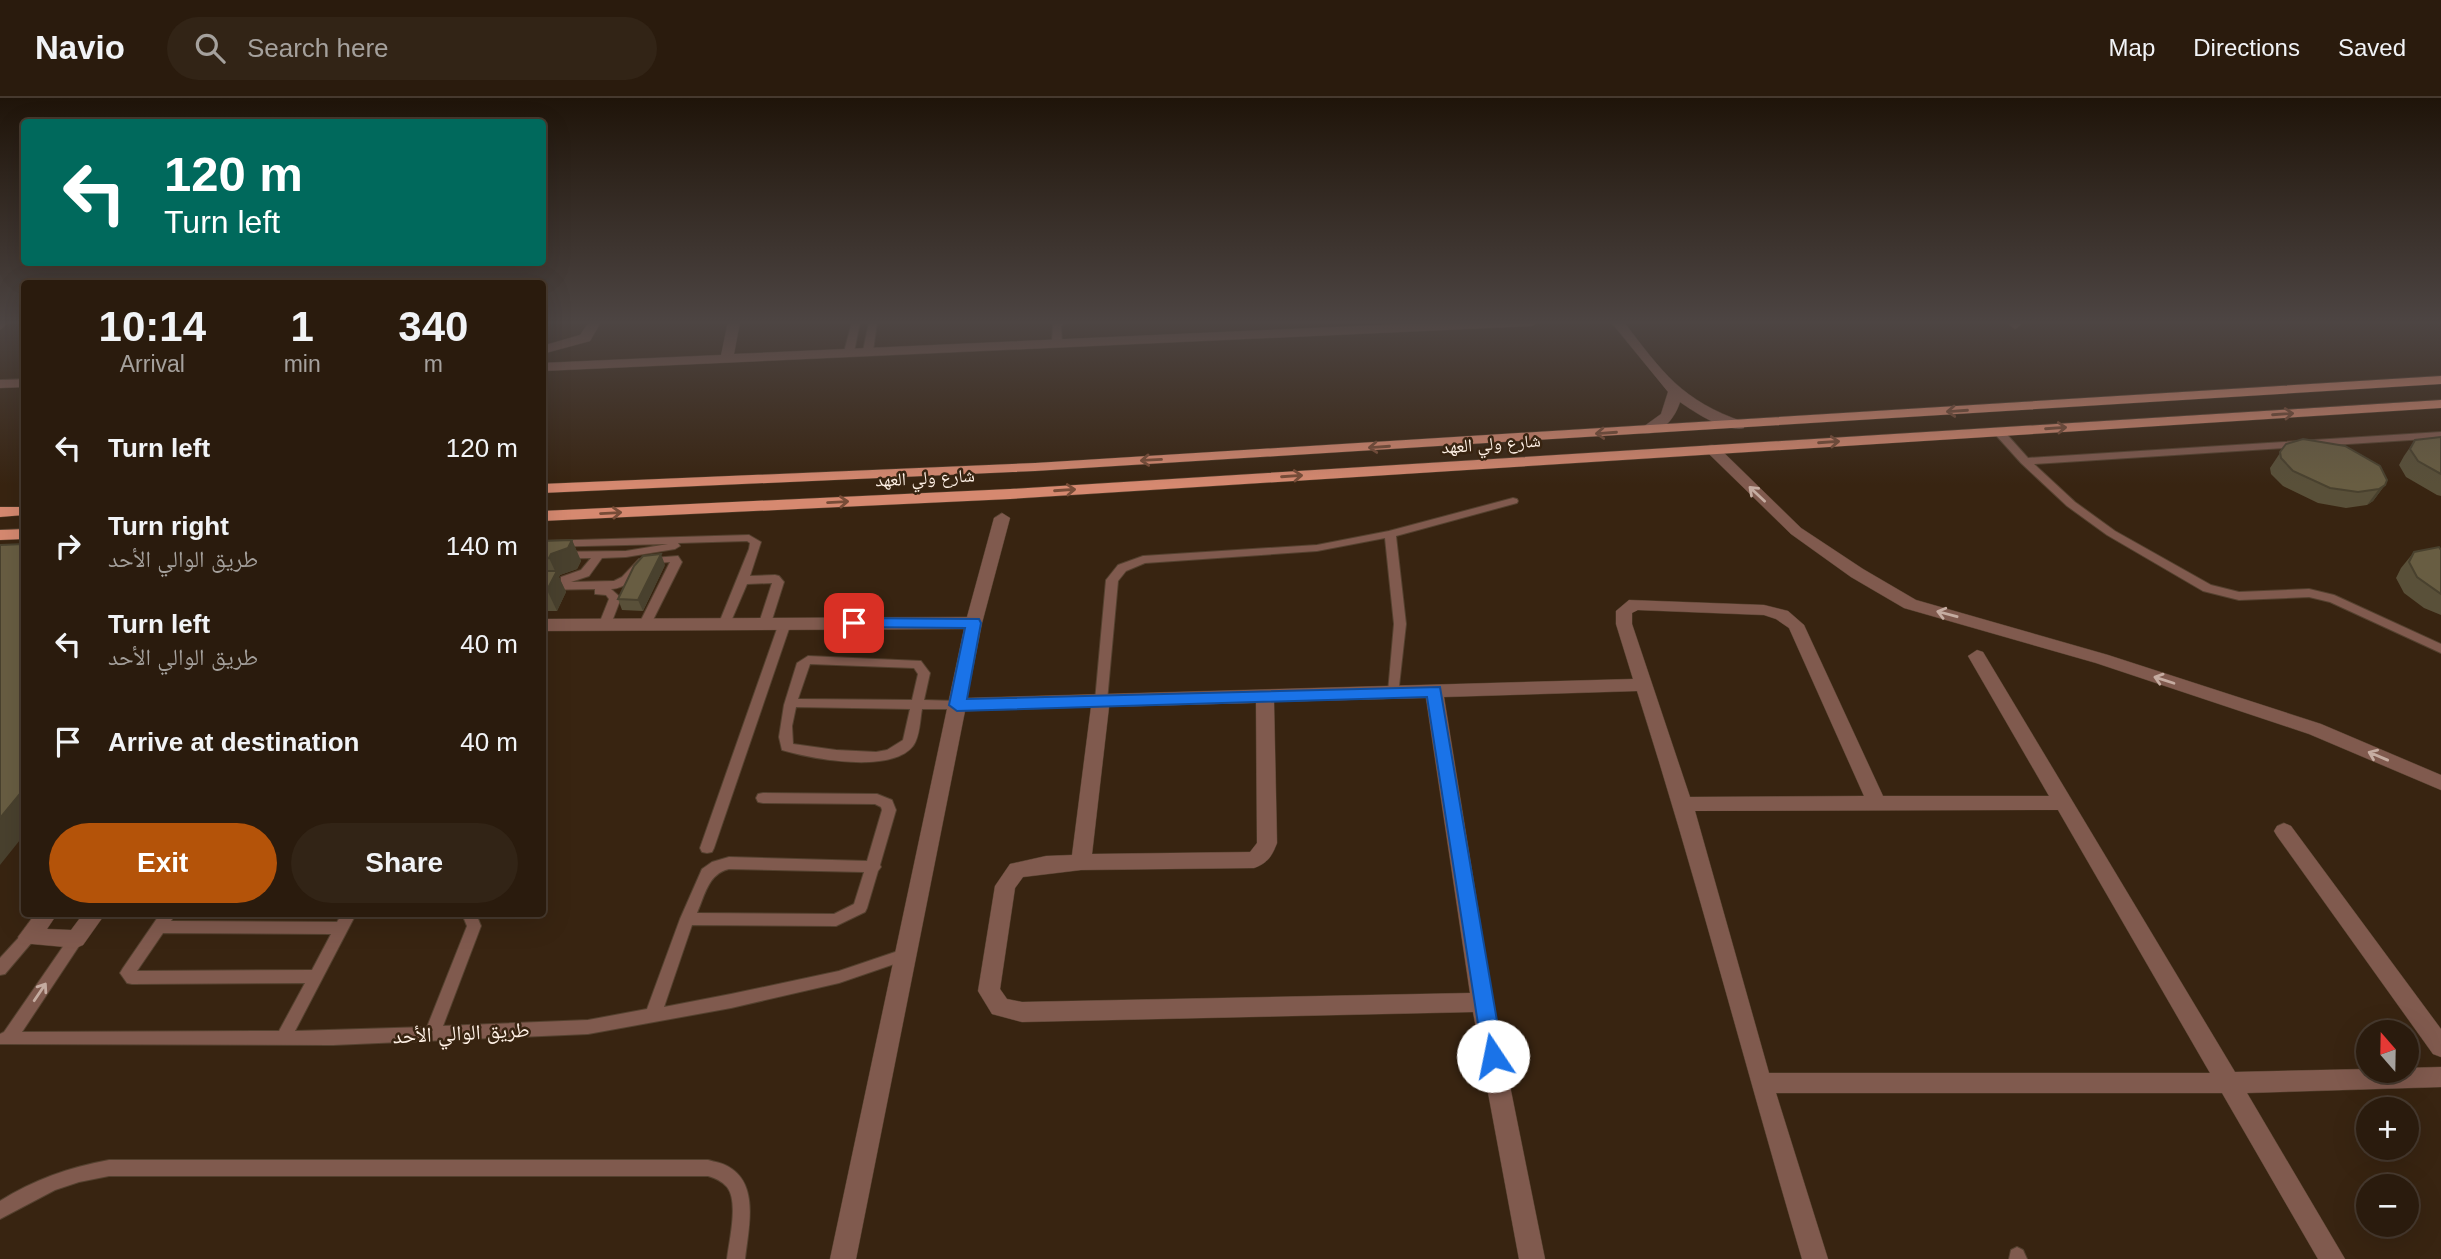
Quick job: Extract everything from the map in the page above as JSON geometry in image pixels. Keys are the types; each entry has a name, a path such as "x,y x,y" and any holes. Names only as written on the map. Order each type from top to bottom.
{"main road":[{"name":"شارع ولي العهد","path":"546,489 1049,466 2441,380"},
{"name":"شارع ولي العهد","path":"546,516 1010,494 2441,404"},
{"path":"1698,428 1712,449"},
{"path":"546,497 682,490 737,481"},
{"path":"0,512 21,511"},
{"path":"0,535 21,534"}],"street":[{"path":"1660,376 1674,393 1706,414 1739,425"},
{"path":"0,384 21,383"},
{"path":"1648,430 1668,416 1674,393"},
{"path":"1712,449 1796,531 1857,573 1910,604 2102,659 2315,729 2441,783"},
{"path":"843,1259 974,623 1002,519"},
{"path":"1815,1259 1761,1083 1683,804 1624,624 1624,611 1635,604 1764,610 1782,614 1796,625 1877,804"},
{"path":"546,625 974,623"},
{"path":"1978,656 2332,1259"},
{"path":"957,705 1643,685"},
{"path":"1434,691 1482,1002 1532,1259"},
{"path":"1265,696 1267,843 1263,854 1254,860 1081,862 1046,864 1017,870 1005,886 989,991 1000,1007 1022,1012 1482,1002"},
{"path":"1081,862 1101,701"},
{"path":"1683,804 2064,803"},
{"path":"2284,831 2441,1047"},
{"path":"29,937 45,917"},
{"path":"29,937 76,939 93,917"},
{"path":"1761,1083 2227,1083 2441,1077"}],"lane":[{"path":"1998,431 2025,461 2071,504 2111,533 2207,588 2239,596 2298,593 2321,596 2354,608 2441,649"},
{"path":"2025,461 2441,435"},
{"path":"1101,701 1112,580 1122,568 1143,560 1317,548 1390,534 1513,501"},
{"path":"1390,534 1400,624 1395,692"},
{"path":"546,556 637,552 720,538"},
{"path":"546,544 749,538 756,542 726,623"},
{"path":"546,580 579,577 599,555"},
{"path":"546,586 616,585 626,580 643,561 674,558 676,562 645,624"},
{"path":"743,580 775,579 778,582 765,624"},
{"path":"546,592 613,594 615,603 605,624"},
{"path":"707,848 785,624"},
{"path":"815,660 917,664 924,673 917,706 909,742 887,756 803,752 787,747 785,736 803,663 815,660"},
{"path":"792,703 957,705"},
{"path":"687,919 836,920 860,908 889,810 887,804 877,799 763,798"},
{"path":"653,1015 687,919 707,873 717,866 729,863 874,867"},
{"path":"166,917 132,963 128,973 132,978 315,976"},
{"path":"284,1037 348,917"},
{"path":"432,1035 474,926 470,917"},
{"path":"159,927 342,928"},
{"path":"0,969 29,937"},
{"path":"4,1039 76,939"},
{"name":"طريق الوالي الأحد","path":"4,1039 432,1035 588,1027 839,977 904,955"},
{"path":"0,1211 51,1182 81,1172 109,1168 708,1168 729,1175 740,1191 736,1259"}],"building":[{"path":"2441,437 2441,474 2418,461 2410,449 2415,440"},
{"path":"2303,439 2345,446 2380,466 2387,480 2385,485 2379,489 2358,492 2330,488 2293,471 2281,458 2280,452 2286,444"},
{"path":"572,540 568,548 546,558 546,541"},
{"path":"21,544 21,793 0,818 0,545"},
{"path":"2439,547 2441,594 2417,577 2409,562 2414,552"},
{"path":"661,554 638,600 618,599 634,566 643,556"},
{"path":"546,571 557,571 547,590"}],"route":[{"path":"854,623 974,623 957,705 1434,691 1482,1002 1493,1056"}]}
